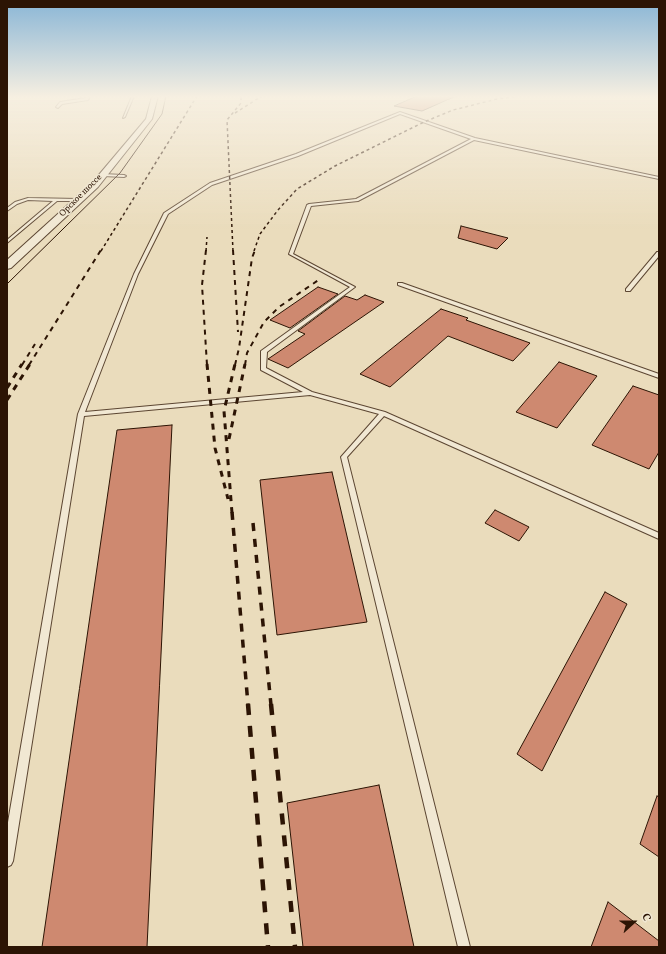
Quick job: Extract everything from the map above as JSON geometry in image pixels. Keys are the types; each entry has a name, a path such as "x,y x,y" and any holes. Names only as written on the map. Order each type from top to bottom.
{"street":[{"name":"Орское шоссе","path":"7,266 103,175 131,141"}],"lane":[{"path":"7,861 81,414 136,274 166,213 211,184 297,155 333,141"},
{"path":"471,141 357,200 309,205 291,254 353,287 264,351 263,369 310,393 383,413 659,536"},
{"path":"481,141 659,178"},
{"path":"103,175 124,176"},
{"path":"7,210 16,203 28,199 78,200"},
{"path":"7,242 56,200"},
{"path":"628,290 659,253"},
{"path":"400,284 659,376"},
{"path":"81,414 310,393"},
{"path":"383,413 344,457 464,947"}],"building":[{"path":"461,226 508,238 497,249 458,238"},
{"path":"318,287 338,294 290,328 270,320"},
{"path":"365,295 384,302 288,368 268,359 305,334 298,331 345,296 357,300"},
{"path":"441,309 468,318 466,320 530,343 513,361 448,336 390,387 360,374"},
{"path":"559,362 597,376 557,428 516,412"},
{"path":"633,386 659,395 659,452 649,469 592,445"},
{"path":"172,425 147,947 42,947 117,430"},
{"path":"332,472 367,622 277,635 260,480"},
{"path":"495,510 529,527 519,541 485,523"},
{"path":"605,592 627,604 542,771 517,754"},
{"path":"379,785 414,947 303,947 287,803"},
{"path":"657,796 659,797 659,857 640,844"},
{"path":"608,902 659,941 659,947 591,947"}],"tram line":[{"path":"7,284 120,173 143,141"}],"railway":[{"path":"101,251 169,141"},
{"path":"228,141 233,251"},
{"path":"254,251 260,234 278,210 297,189 335,166 387,141"},
{"path":"206,251 207,237"},
{"path":"29,365 101,250"},
{"path":"206,250 202,285 207,365"},
{"path":"233,250 238,332"},
{"path":"235,365 239,348 252,258 255,250"},
{"path":"245,365 247,353 264,322 279,307 320,279"},
{"path":"22,365 35,344"},
{"path":"7,388 22,364"},
{"path":"7,400 30,364"},
{"path":"207,364 215,448 228,499"},
{"path":"232,513 224,411 235,364"},
{"path":"229,439 245,364"},
{"path":"232,512 248,705"},
{"path":"253,523 271,705"},
{"path":"248,704 268,947"},
{"path":"271,704 295,947"}]}
